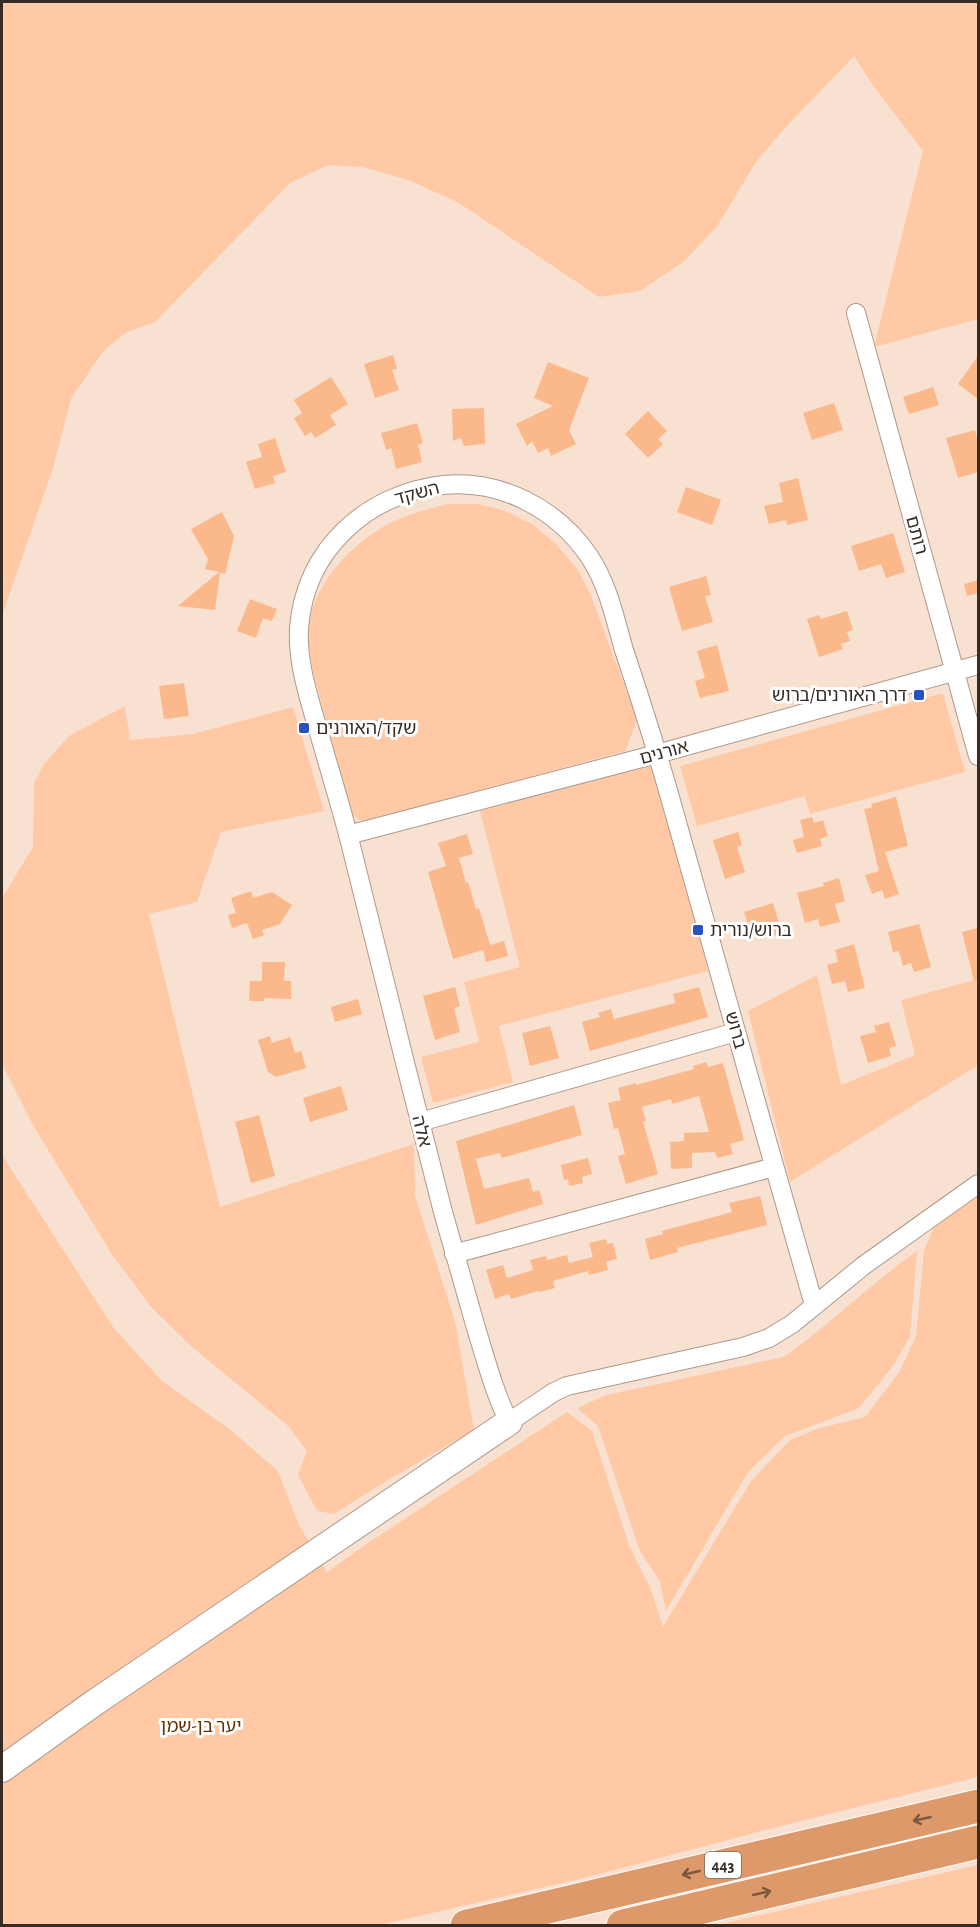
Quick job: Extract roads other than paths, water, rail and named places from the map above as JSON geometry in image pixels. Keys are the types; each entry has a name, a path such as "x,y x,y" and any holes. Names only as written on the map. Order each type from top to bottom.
{"highway":[{"name":"443","path":"467,1926 978,1806"},
{"name":"443","path":"623,1926 978,1842"}],"main road":[{"path":"2,1769 94,1703 509,1422"}],"street":[{"name":"רותם","path":"856,313 978,756"},
{"name":"השקד","path":"348,835 303,679 299,629 307,589 319,563 334,541 352,522 372,507 416,490 448,484 478,486 513,495 533,503 554,516 573,535 591,560 604,586 657,754"},
{"name":"אורנים","path":"348,835 657,754 978,665"},
{"name":"ברוש","path":"657,754 814,1305"},
{"name":"אלה","path":"348,835 454,1254 496,1395 509,1422"},
{"path":"420,1122 736,1032"},
{"path":"454,1254 774,1167"},
{"path":"509,1422 549,1395 567,1386 743,1347 769,1338 792,1324 902,1237 978,1184"}],"place":[{"name":"דרך האורנים/ברוש","path":"919,695"},
{"name":"שקד/האורנים","path":"304,728"},
{"name":"ברוש/נורית","path":"698,930"}],"park label":[{"name":"יער בן-שמן","path":"201,1726"}]}
